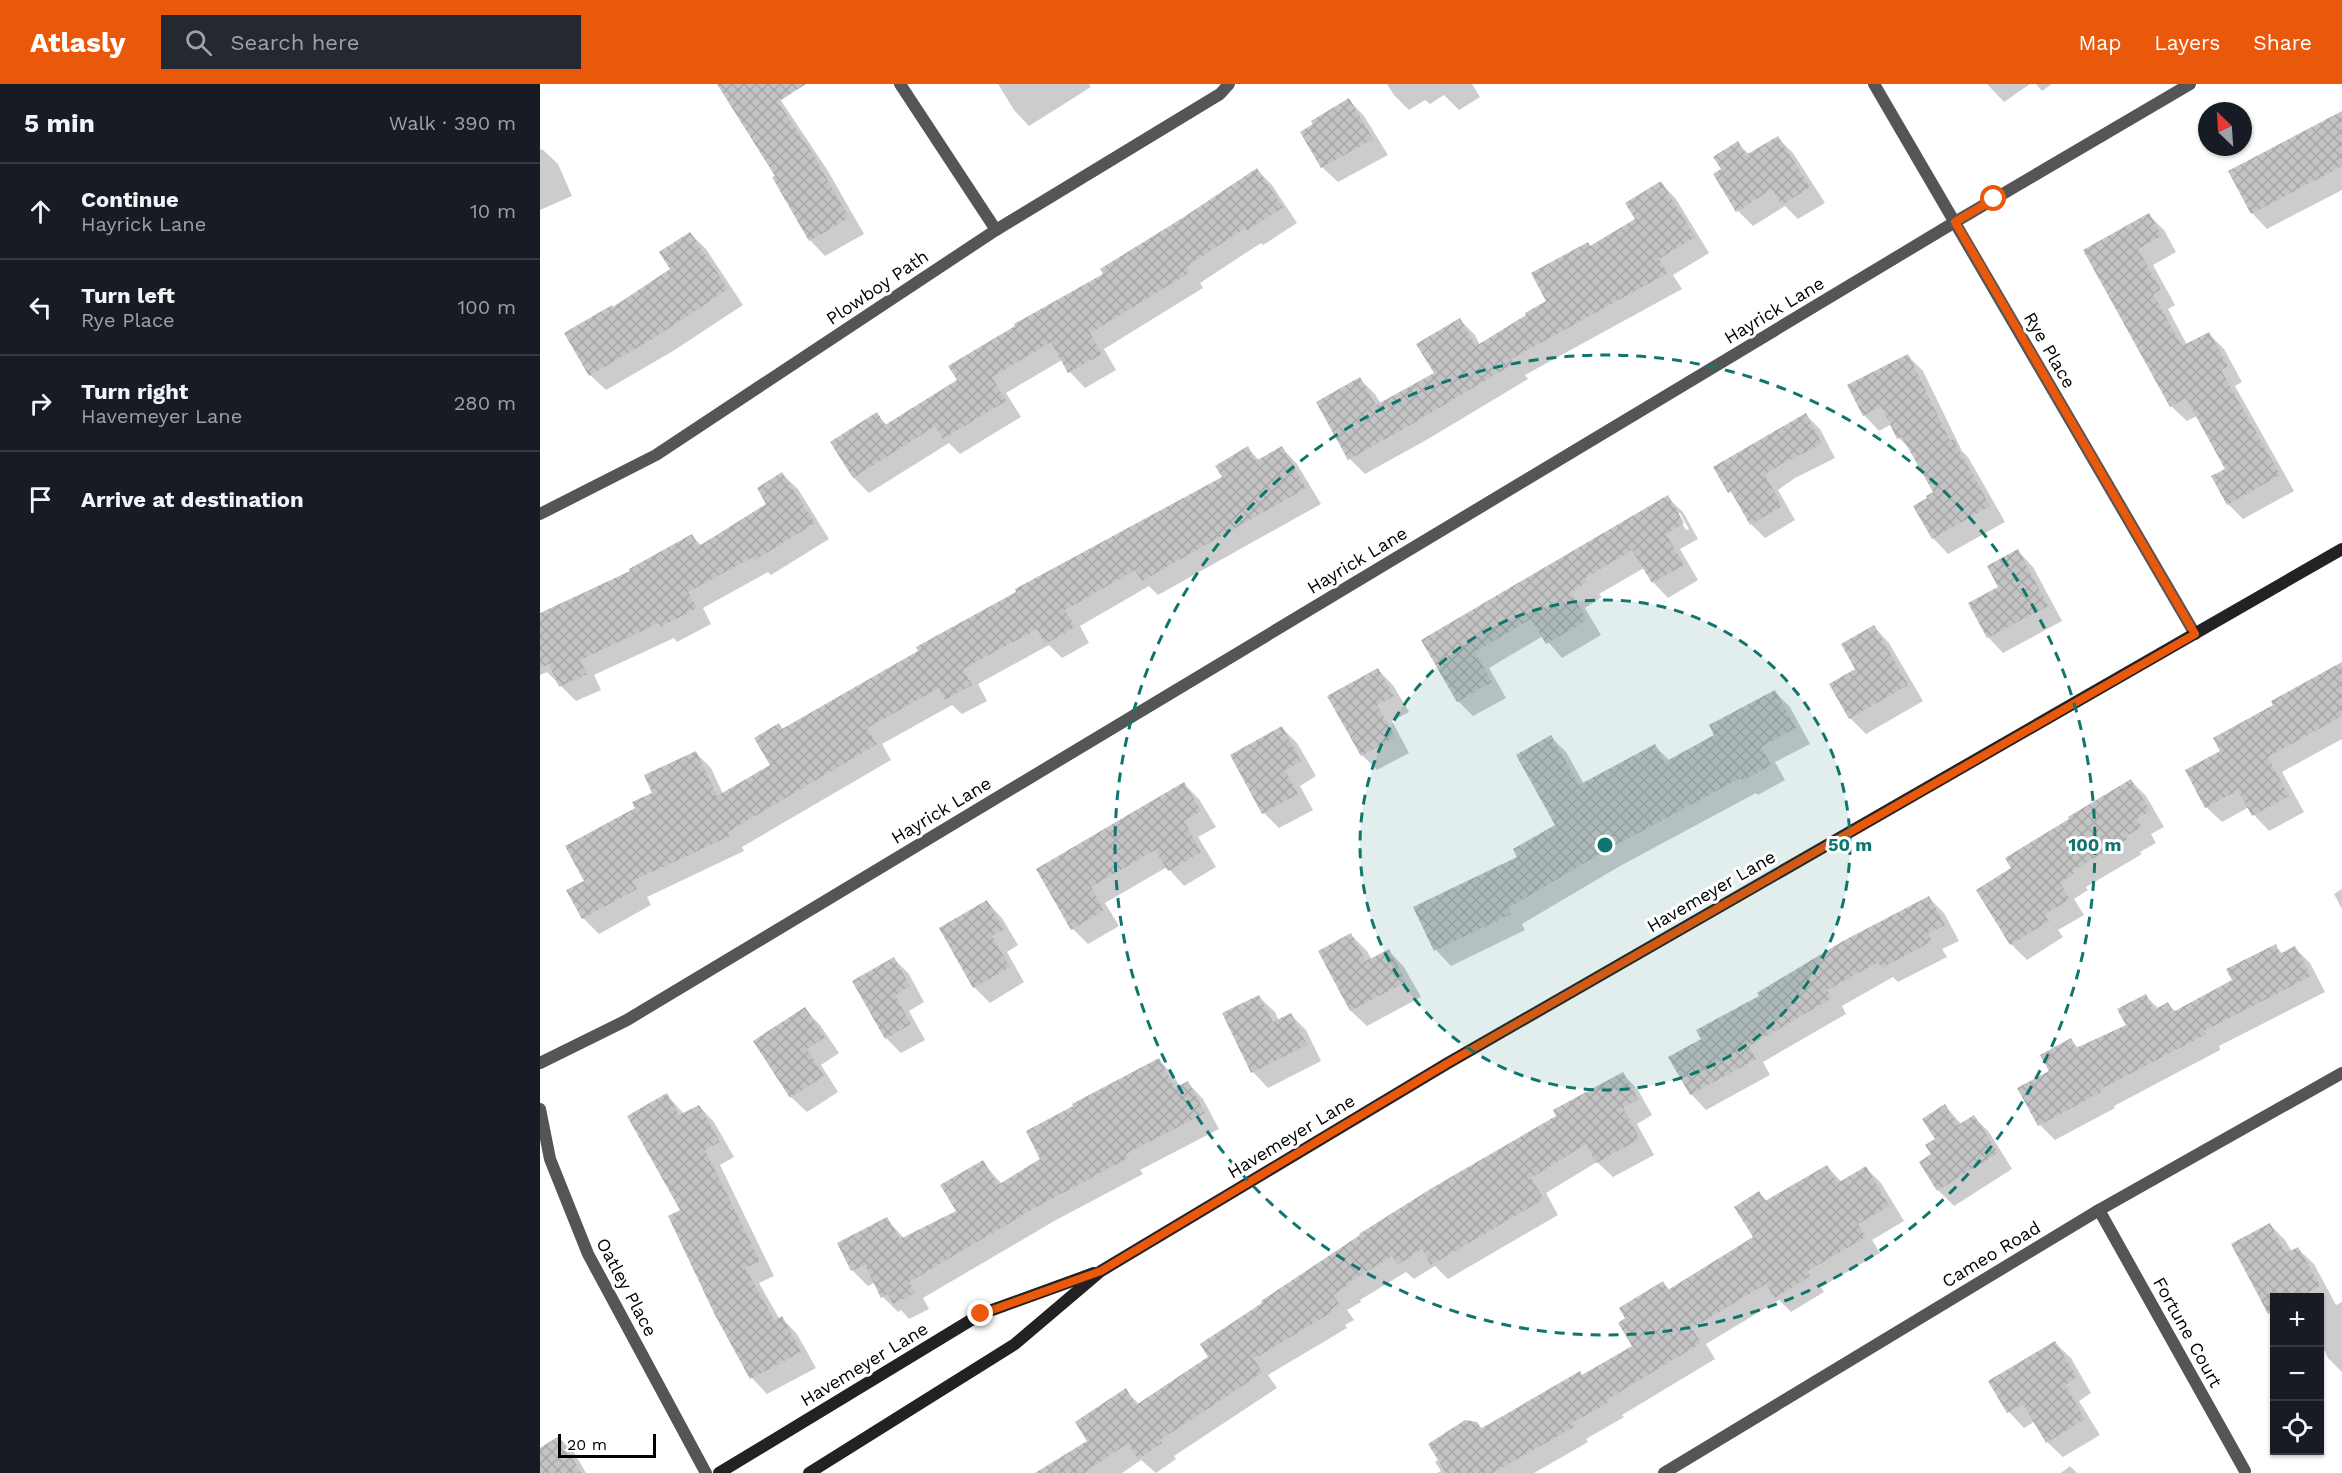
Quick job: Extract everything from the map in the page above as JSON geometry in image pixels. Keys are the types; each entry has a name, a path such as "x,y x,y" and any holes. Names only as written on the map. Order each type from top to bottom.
{"street":[{"path":"900,84 996,230"},
{"name":"Plowboy Path","path":"543,513 657,455 996,230 1220,94 1229,84"},
{"name":"Rye Place","path":"1874,84 2195,634"},
{"name":"Hayrick Lane","path":"540,1063 627,1020 1955,222 2190,84"},
{"path":"540,498 543,513"},
{"name":"Havemeyer Lane","path":"809,1473 1015,1344 1101,1271 1448,1063 2342,549"},
{"name":"Cameo Road","path":"1664,1473 2099,1210 2342,1073"},
{"name":"Oatley Place","path":"540,1109 550,1159 588,1254 706,1473"},
{"name":"Fortune Court","path":"2099,1210 2245,1471"},
{"name":"Havemeyer Lane","path":"719,1473 981,1314 1101,1271"}],"building":[{"path":"717,84 806,84 778,102 813,154 849,218 809,241 772,177 775,176"},
{"path":"1349,98 1373,139 1321,168 1300,132 1313,124 1311,121"},
{"path":"2342,111 2342,166 2251,214 2228,171"},
{"path":"1778,136 1810,187 1782,205 1772,189 1736,212 1713,174 1721,169 1713,157 1738,141 1746,155"},
{"path":"1257,168 1283,207 1247,231 1245,228 1186,267 1189,273 1090,333 1102,354 1068,373 1051,342 992,377 1006,401 943,439 935,426 853,478 830,442 877,412 885,425 957,380 948,366 1015,326 1014,324 1103,274 1100,269"},
{"path":"1661,181 1695,237 1659,259 1668,273 1511,359 1513,364 1348,460 1316,402 1360,377 1376,405 1434,373 1416,344 1460,318 1476,346 1526,315 1525,313 1546,301 1531,273 1588,242 1590,246 1635,219 1625,203"},
{"path":"2149,213 2162,236 2138,249 2161,290 2153,294 2182,346 2209,332 2228,366 2221,370 2280,475 2227,505 2211,476 2225,469 2186,398 2170,407 2083,250"},
{"path":"690,232 728,289 657,336 589,376 564,333 612,305 613,307 670,269 659,252"},
{"path":"1908,354 1950,441 1953,439 1990,506 1932,539 1913,506 1933,492 1902,437 1897,439 1881,406 1863,416 1847,385"},
{"path":"1806,413 1822,444 1781,464 1765,475 1782,506 1750,525 1731,491 1728,493 1713,467"},
{"path":"1248,446 1256,461 1282,446 1306,488 1142,581 1135,570 1065,610 1075,627 1045,644 1037,629 963,669 972,685 945,700 939,688 867,728 877,744 728,832 730,836 632,881 637,889 582,919 566,890 584,881 565,846 635,808 632,802 652,793 644,775 696,751 717,796 770,765 754,738 779,723 782,729 918,651 916,647 1016,592 1015,589 1222,477 1215,466"},
{"path":"782,472 815,523 755,560 753,557 688,592 697,608 661,627 659,623 580,660 587,674 559,687 549,664 540,668 540,613 630,571 629,569 692,534 699,546 766,504 757,488"},
{"path":"1668,495 1684,523 1666,534 1684,565 1652,583 1632,550 1585,578 1587,582 1571,592 1587,620 1546,644 1531,619 1475,652 1492,682 1457,702 1421,640"},
{"path":"2018,549 2048,606 1987,638 1968,603 1998,587 1987,566"},
{"path":"1874,625 1908,685 1849,719 1829,684 1855,669 1841,644"},
{"path":"2342,662 2342,716 2268,757 2289,796 2252,816 2238,790 2205,808 2185,770 2220,751 2213,738 2273,705 2271,701"},
{"path":"1378,668 1394,696 1377,705 1395,737 1361,756 1327,696"},
{"path":"1775,690 1796,728 1761,747 1771,765 1742,781 1740,778 1605,851 1508,908 1511,914 1434,951 1413,907 1517,857 1513,849 1555,825 1516,755 1551,735 1579,785 1655,744 1665,762 1714,735 1709,725"},
{"path":"1282,726 1301,761 1285,770 1298,794 1262,814 1230,755"},
{"path":"2131,779 2150,811 2136,819 2142,827 2126,836 2127,839 2072,871 2074,874 2060,883 2070,899 2044,915 2049,921 2010,945 1976,890 2011,868 2005,858"},
{"path":"1184,782 1201,811 1184,821 1201,852 1168,871 1155,850 1091,887 1104,910 1071,930 1036,869"},
{"path":"1929,896 1945,925 1928,933 1932,941 1882,968 1878,962 1827,990 1832,998 1749,1046 1756,1059 1690,1095 1668,1057 1701,1039 1696,1030 1759,996 1757,993 1843,941"},
{"path":"987,900 1004,929 992,936 1010,967 973,988 939,928"},
{"path":"1351,933 1366,961 1389,949 1406,982 1350,1011 1318,951"},
{"path":"2276,944 2280,954 2295,946 2311,976 2204,1031 2206,1034 2099,1090 2101,1092 2038,1126 2017,1088 2049,1071 2040,1055 2071,1038 2076,1048 2126,1025 2117,1009 2146,994 2154,1010 2168,1002 2173,1012 2232,980 2226,969"},
{"path":"894,957 910,986 895,995 911,1024 885,1039 852,981"},
{"path":"1259,995 1273,1022 1291,1013 1307,1045 1251,1073 1222,1013"},
{"path":"805,1007 825,1037 807,1049 824,1076 790,1098 753,1041"},
{"path":"1159,1058 1175,1088 1188,1081 1205,1113 1126,1154 1128,1158 1040,1205 909,1282 915,1293 893,1304 888,1294 881,1298 865,1265 851,1271 837,1243 887,1217 900,1239 956,1211 940,1185 983,1160 998,1185 1040,1159 1026,1131"},
{"path":"1623,1072 1638,1099 1623,1108 1640,1139 1596,1163 1586,1144 1531,1178 1544,1199 1431,1265 1422,1249 1397,1265 1392,1256 1346,1284 1347,1286 1333,1295 1339,1304 1331,1310 1332,1312 1254,1359 1262,1373 1160,1440 1162,1443 1138,1459 1128,1443 1084,1473 1035,1473 1087,1441 1075,1422 1126,1388 1136,1405 1208,1357 1200,1344 1262,1303 1261,1301 1359,1234 1432,1188 1556,1116 1553,1110"},
{"path":"667,1093 679,1115 699,1105 720,1142 705,1150 760,1261 745,1268 775,1321 782,1316 801,1352 750,1379 715,1315 668,1216 680,1210 627,1116"},
{"path":"1945,1104 1958,1125 1974,1115 1998,1153 1937,1191 1919,1162 1931,1154 1925,1145 1935,1139 1922,1119"},
{"path":"1827,1165 1838,1183 1866,1166 1889,1206 1858,1224 1866,1237 1807,1271 1810,1276 1775,1298 1766,1284 1692,1328 1701,1343 1608,1399 1609,1402 1572,1423 1574,1427 1492,1473 1446,1473 1428,1444 1465,1420 1477,1422 1481,1428 1580,1371 1582,1375 1632,1346 1618,1323 1625,1318 1619,1308 1663,1281 1668,1290 1753,1237 1734,1207 1759,1191 1765,1201"},
{"path":"2270,1223 2286,1253 2298,1247 2320,1286 2307,1293 2270,1293 2270,1313 2268,1314 2231,1244"},
{"path":"2055,1341 2077,1377 2065,1385 2085,1419 2046,1443 2023,1404 2007,1413 1988,1381"},
{"path":"559,1436 581,1473 540,1473 540,1448"}],"route":[{"path":"981,1314 1101,1271 1448,1063 2195,634 1955,222 1994,199"}]}
